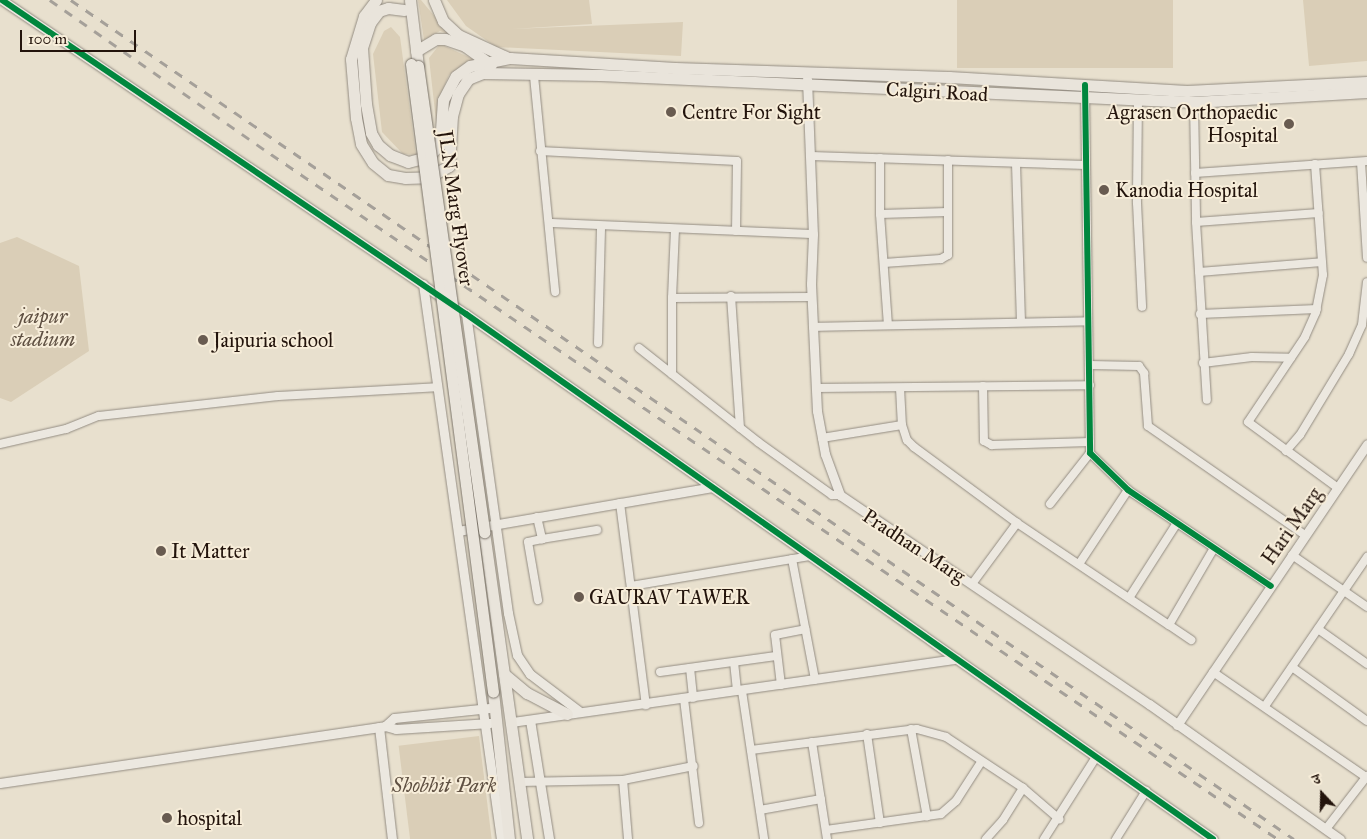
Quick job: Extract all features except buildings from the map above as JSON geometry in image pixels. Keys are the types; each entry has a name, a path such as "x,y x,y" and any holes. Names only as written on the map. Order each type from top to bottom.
{"main road":[{"name":"Calgiri Road","path":"376,0 364,16 356,35 351,59 352,87 361,144 373,163 388,174 429,177 449,166 452,116 458,94 468,79 483,73 534,76 600,75 807,87 1194,102 1367,92"},
{"path":"434,0 443,21 458,35 496,55 510,58"},
{"path":"405,3 379,11 370,23 362,48 371,133 378,145 400,161 416,162 435,151 442,134 443,100 450,83 470,66 510,58"},
{"name":"JLN Marg Flyover","path":"405,3 416,52 414,65 493,692 490,708 510,839"},
{"name":"JLN Marg Flyover","path":"405,3 501,661 512,722 527,839"},
{"path":"416,52 436,39 445,39 465,46 501,74"},
{"name":"Calgiri Road","path":"510,58 1187,91 1367,82"},
{"path":"748,84 749,70"},
{"path":"504,674 527,693 566,714"}],"street":[{"path":"2,0 466,314 1213,839"},
{"path":"806,73 811,156 813,234 811,297 816,388 822,438 831,477 840,496"},
{"path":"534,76 540,151 550,223 555,292"},
{"path":"1050,504 1090,453 1085,85"},
{"path":"1138,100 1137,203 1142,307"},
{"path":"1194,102 1200,314 1207,400"},
{"path":"540,151 737,161 736,231"},
{"path":"811,156 1086,165"},
{"path":"880,158 880,214 888,326"},
{"path":"884,263 941,260 948,255 948,160"},
{"path":"1195,173 1364,161 1367,258"},
{"path":"1016,163 1021,322"},
{"path":"1315,164 1322,262 1317,308 1304,337 1248,422 1338,488"},
{"path":"880,214 948,212"},
{"path":"1196,222 1319,213"},
{"path":"550,223 813,234"},
{"path":"598,343 601,226"},
{"path":"672,374 672,298 675,229"},
{"path":"1199,272 1322,262"},
{"path":"1286,451 1300,435 1349,354 1362,325 1367,282"},
{"path":"382,726 394,718 490,708 458,531 422,284"},
{"path":"672,298 731,296 811,297"},
{"path":"731,296 740,428"},
{"path":"1200,314 1317,308"},
{"path":"466,314 508,613 517,656 530,674 579,711"},
{"path":"813,327 1088,321"},
{"path":"639,348 740,428 832,495 840,496"},
{"path":"1203,363 1252,358 1291,358"},
{"path":"1090,366 1139,366 1144,374 1148,426 1305,535"},
{"path":"816,388 1090,385"},
{"path":"982,386 984,441 992,445 1090,442"},
{"path":"0,444 66,430 98,416 278,396 437,387"},
{"path":"900,388 902,425 907,440 914,447 1017,523 1190,640"},
{"path":"822,438 902,425"},
{"name":"Hari Marg","path":"1177,725 1367,444"},
{"path":"1090,453 1128,490 1271,586"},
{"path":"458,531 712,487"},
{"path":"1079,564 1128,490"},
{"name":"Pradhan Marg","path":"840,496 972,584 1340,839"},
{"path":"620,503 646,705"},
{"path":"537,517 542,539"},
{"path":"972,584 1017,523"},
{"path":"1129,598 1177,523"},
{"path":"538,600 528,542 597,530"},
{"path":"1168,625 1214,548"},
{"path":"1292,554 1367,607"},
{"path":"630,586 810,556"},
{"path":"1265,706 1367,557"},
{"path":"792,559 815,680"},
{"path":"781,685 776,656 775,635 805,629"},
{"path":"1318,629 1367,664"},
{"path":"660,672 776,656"},
{"path":"512,722 579,711 689,699 957,659"},
{"path":"734,662 751,750 764,839"},
{"path":"1292,667 1367,722"},
{"path":"690,668 689,699 700,823"},
{"path":"1213,672 1367,777 1326,829"},
{"path":"530,720 549,839"},
{"path":"0,783 382,726 396,729 492,722 501,839"},
{"path":"382,726 392,839"},
{"path":"751,750 911,729 946,737 981,762 1023,788 1059,819"},
{"path":"911,729 928,817"},
{"path":"867,734 880,823"},
{"path":"812,742 828,839"},
{"path":"1044,839 1059,819 1096,757"},
{"path":"826,830 941,814 956,801 981,762"},
{"path":"520,782 541,780 623,780 694,766"},
{"path":"623,780 628,839"},
{"path":"986,839 1003,820 1023,788"},
{"path":"1116,839 1146,791"},
{"path":"760,810 821,799"}],"green space":[{"path":"418,0 421,0 450,35 440,31 424,40"},
{"path":"447,0 589,0 592,24 512,29 683,22 681,56 496,47 466,26"},
{"path":"957,0 1173,0 1173,68 957,68"},
{"path":"1303,0 1367,0 1367,61 1309,66"},
{"path":"391,27 400,37 416,155 403,154 382,132 373,54 384,31"},
{"path":"440,44 473,59 449,75 443,89 439,148 429,58"},
{"name":"jaipur stadium","path":"17,237 79,266 89,351 11,402 0,398 0,243"},
{"name":"Shobhit Park","path":"479,736 492,839 410,839 399,746"}],"railway":[{"path":"50,0 271,154 1278,839"},
{"path":"71,0 1294,839"}],"cycle path":[{"path":"2,0 466,314 1213,839"},
{"path":"1085,85 1090,453 1128,490 1271,586"}],"place":[{"name":"Centre For Sight","path":"671,112"},
{"name":"Agrasen Orthopaedic Hospital","path":"1289,124"},
{"name":"Kanodia Hospital","path":"1104,190"},
{"name":"Jaipuria school","path":"203,340"},
{"name":"It Matter","path":"161,551"},
{"name":"GAURAV TAWER","path":"579,597"},
{"name":"hospital","path":"167,818"}]}
